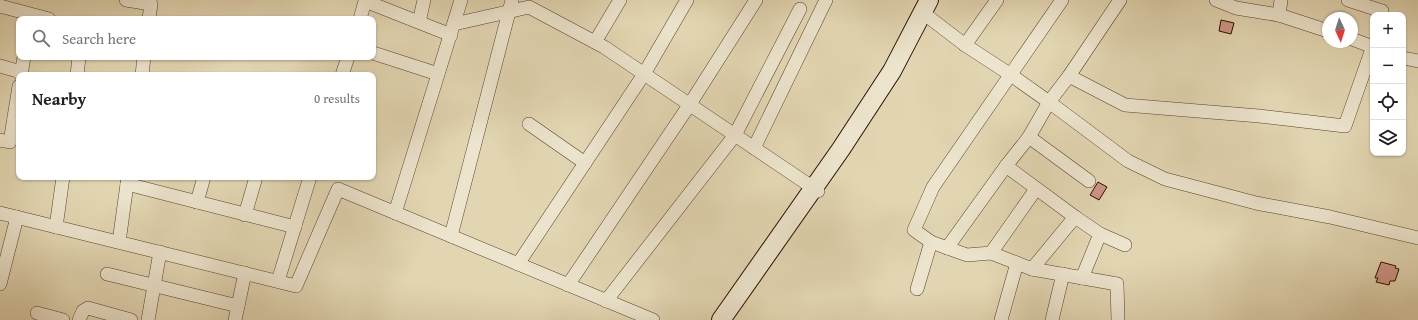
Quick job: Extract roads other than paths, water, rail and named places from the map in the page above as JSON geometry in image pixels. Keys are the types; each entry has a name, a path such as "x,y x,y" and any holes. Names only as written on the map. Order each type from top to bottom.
{"street":[{"path":"126,0 151,4 149,16"},
{"path":"419,22 424,0"},
{"path":"395,213 461,0"},
{"path":"595,42 620,0"},
{"path":"518,264 644,74 688,0"},
{"path":"568,285 690,104 756,0"},
{"path":"754,148 826,0"},
{"path":"965,45 997,0"},
{"path":"1062,0 933,187 914,230 931,242 967,255 991,253 1032,269 1116,284 1118,320"},
{"path":"947,248 1006,166 1030,137 1049,102 1069,76 1120,0"},
{"path":"1216,0 1236,8 1279,16 1322,29"},
{"path":"1279,16 1281,0"},
{"path":"1348,0 1383,9"},
{"path":"361,16 365,1 381,4 419,22 453,29 510,6 529,7 595,42 690,104 815,190"},
{"path":"0,6 27,16"},
{"path":"451,236 510,6"},
{"path":"721,320 815,190 892,71 926,6 965,45 1049,102 1128,161 1165,179 1256,203 1330,217 1418,238"},
{"path":"606,301 735,135 800,9"},
{"path":"1358,41 1370,45"},
{"path":"1069,76 1124,105 1259,116 1345,126 1372,48"},
{"path":"376,54 438,74"},
{"path":"1406,59 1418,61"},
{"path":"21,72 23,60"},
{"path":"77,72 79,60"},
{"path":"142,72 144,60"},
{"path":"343,72 347,60"},
{"path":"0,66 18,72"},
{"path":"0,140 10,142 16,105"},
{"path":"529,124 585,163"},
{"path":"1030,137 1089,181"},
{"path":"1006,166 1100,234 1125,245"},
{"path":"56,227 63,180"},
{"path":"197,202 203,180"},
{"path":"245,215 255,180"},
{"path":"278,281 309,180"},
{"path":"119,242 127,181 197,202 295,227"},
{"path":"0,213 296,286 338,189 653,320"},
{"path":"991,253 1036,189"},
{"path":"0,284 17,217"},
{"path":"1032,269 1075,217"},
{"path":"1082,278 1100,234"},
{"path":"916,289 931,242"},
{"path":"148,320 160,252"},
{"path":"1001,320 1017,263"},
{"path":"235,320 245,273"},
{"path":"107,274 238,306"},
{"path":"1052,320 1063,274"},
{"path":"78,320 82,311 88,308 131,320"},
{"path":"37,313 63,320"}]}
